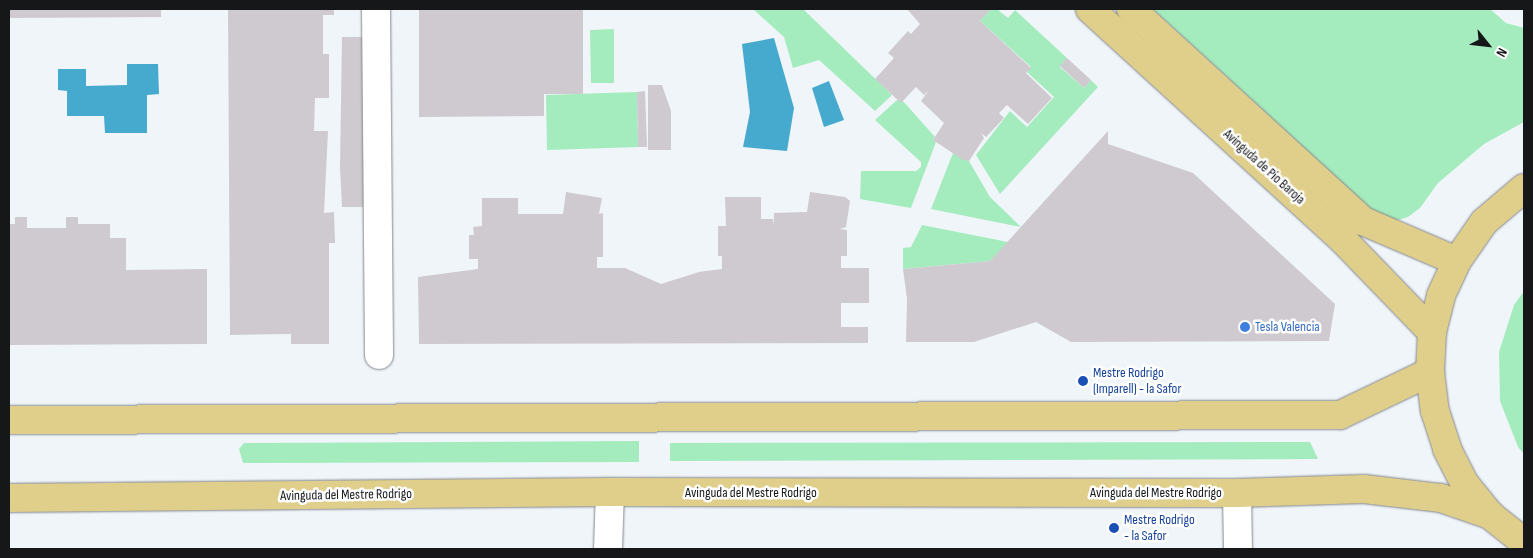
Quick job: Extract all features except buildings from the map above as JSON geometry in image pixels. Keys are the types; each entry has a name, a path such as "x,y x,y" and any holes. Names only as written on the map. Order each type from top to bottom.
{"main road":[{"name":"Avinguda de Pio Baroja","path":"1090,9 1346,243 1432,332"},
{"name":"Avinguda de Pio Baroja","path":"1131,9 1363,221 1457,261"},
{"path":"1524,188 1484,222 1457,261 1441,296 1432,332 1430,372 1435,411 1447,449 1465,484 1490,515 1524,542"},
{"path":"9,420 1340,415 1430,372"},
{"name":"Avinguda del Mestre Rodrigo","path":"9,498 610,492 1237,493 1364,489 1441,498 1490,515"}],"street":[{"path":"376,9 379,354"},
{"path":"608,549 610,492"},
{"path":"1237,493 1238,549"}],"green space":[{"path":"753,9 803,9 892,95 875,111 819,60 793,68 784,37"},
{"path":"991,9 997,9 1008,18 1015,10 1067,58 1060,67 1084,88 1091,80 1098,87 1000,194 976,155 1010,111 1027,127 1054,97 1027,72 1031,67 980,21"},
{"path":"1153,9 1490,9 1506,23 1524,28 1524,122 1484,144 1438,183 1420,208 1408,217 1391,222 1375,213"},
{"path":"614,29 614,83 591,83 590,30"},
{"path":"637,92 638,147 547,150 546,95"},
{"path":"897,100 903,101 935,137 933,140 936,142 911,208 860,199 861,171 916,171 921,167 921,162 875,120"},
{"path":"953,153 969,161 990,197 1021,227 931,209"},
{"path":"922,225 1008,242 990,261 903,269 903,248 911,247"},
{"path":"1524,291 1524,454 1518,447 1500,401 1499,352 1514,305"},
{"path":"639,441 639,462 243,463 239,449 244,443"},
{"path":"1310,442 1318,459 670,461 670,443"}],"water":[{"path":"774,38 794,108 787,151 743,147 750,112 742,44"},
{"path":"127,64 158,64 159,94 147,95 147,133 105,133 104,116 67,116 67,91 58,90 58,69 86,69 86,86 127,85"},
{"path":"829,81 844,120 824,127 812,88"}],"place":[{"name":"Tesla Valencia","path":"1245,327"},
{"name":"Mestre Rodrigo (Imparell) - la Safor","path":"1083,381"},
{"name":"Mestre Rodrigo - la Safor","path":"1114,528"}]}
